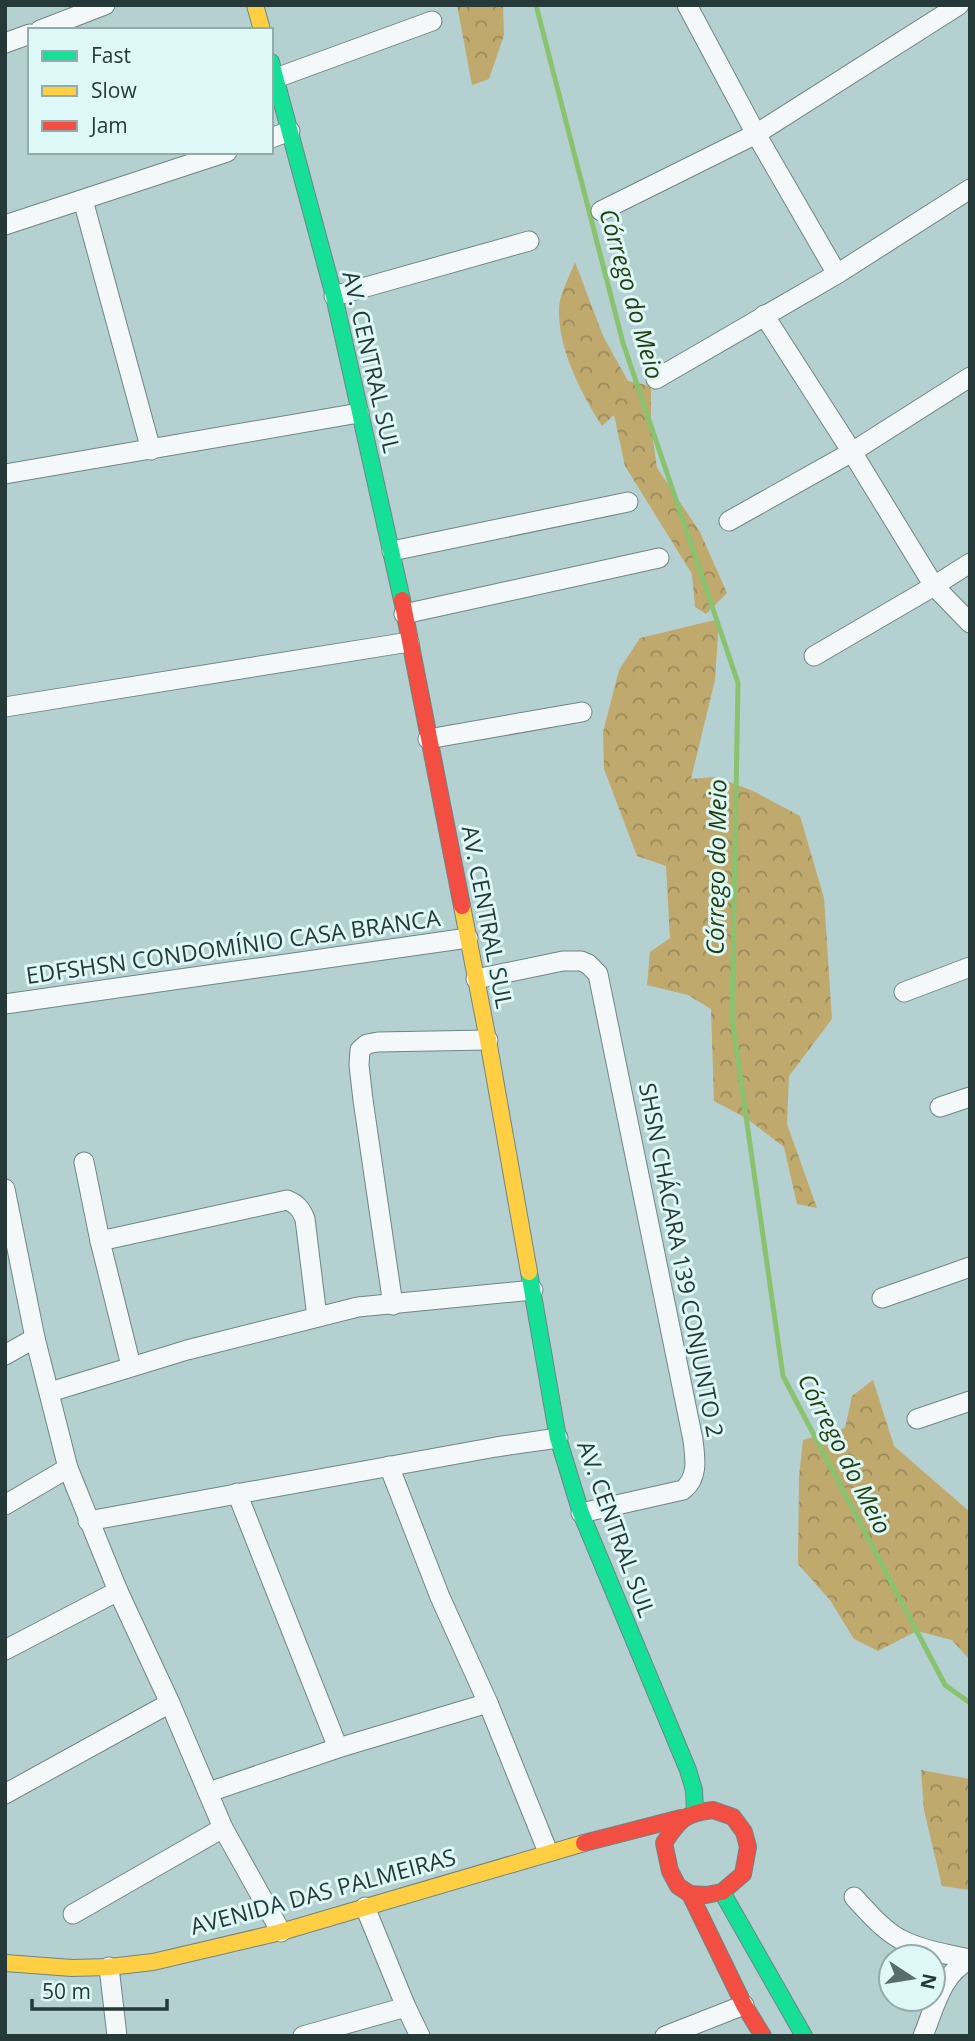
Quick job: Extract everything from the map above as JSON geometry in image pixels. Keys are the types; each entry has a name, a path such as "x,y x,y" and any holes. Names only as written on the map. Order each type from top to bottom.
{"street":[{"path":"45,28 105,5"},
{"path":"256,5 262,28"},
{"path":"687,5 756,134 837,274"},
{"path":"601,211 756,134 959,5"},
{"path":"273,70 432,21"},
{"path":"5,43 28,35"},
{"name":"AV. CENTRAL SUL","path":"273,70 280,134 334,296 392,551 488,1040 558,1438 581,1513 688,1770 694,1790 688,1814"},
{"path":"5,225 221,154"},
{"path":"656,379 837,274 970,189"},
{"path":"83,200 151,450"},
{"path":"334,296 529,241"},
{"path":"764,315 934,586 970,623"},
{"path":"729,521 852,452 970,377"},
{"path":"5,474 359,413"},
{"path":"392,551 628,502"},
{"path":"404,614 659,558"},
{"path":"814,656 970,563"},
{"path":"5,707 409,642"},
{"path":"428,739 582,712"},
{"name":"EDFSHSN CONDOMÍNIO CASA BRANCA","path":"5,1004 468,938"},
{"name":"SHSN CHÁCARA 139 CONJUNTO 2","path":"476,979 563,961 581,961 598,974 690,1426 695,1461 692,1480 683,1490 581,1513"},
{"path":"904,992 970,967"},
{"path":"393,1305 363,1100 360,1050 367,1044 378,1042 488,1040"},
{"path":"940,1107 970,1097"},
{"path":"84,1162 100,1241 131,1366"},
{"path":"6,1195 35,1338 68,1468 118,1591 170,1703 223,1828 281,1932"},
{"path":"100,1241 287,1200 295,1203 305,1219 317,1317"},
{"path":"882,1298 970,1267"},
{"path":"50,1392 131,1366 358,1307 533,1290"},
{"path":"5,1355 35,1338"},
{"path":"917,1419 970,1401"},
{"path":"88,1521 558,1438"},
{"path":"389,1466 440,1597 488,1703 548,1852"},
{"path":"5,1505 68,1468"},
{"path":"237,1493 338,1748"},
{"path":"5,1650 118,1591"},
{"path":"5,1794 170,1703"},
{"path":"209,1792 338,1748 488,1703"},
{"name":"AV. CENTRAL SUL","path":"688,1770 713,1810 733,1817 744,1832 748,1847 743,1874 722,1892"},
{"path":"664,1843 688,1814 713,1810"},
{"name":"AVENIDA DAS PALMEIRAS","path":"5,1963 109,1968 153,1962 281,1932 548,1852 688,1814"},
{"path":"648,1826 664,1843 670,1871 678,1885 690,1894 744,2005 763,2036"},
{"path":"74,1914 223,1828"},
{"path":"690,1894 722,1892 803,2036"},
{"path":"854,1897 877,1922 899,1938 927,1950 970,1959"},
{"path":"365,1906 420,2036"},
{"path":"923,2036 939,1994 957,1966 970,1959"},
{"path":"109,1968 117,2036"},
{"path":"665,2036 744,2005"},
{"path":"303,2036 406,2007"}],"green space":[{"path":"457,5 503,5 504,35 489,79 472,85"},
{"path":"575,262 603,336 628,381 651,386 651,426 657,468 700,532 727,593 706,614 695,607 692,574 625,466 614,415 602,426 572,370 562,340 559,304"},
{"path":"719,619 715,680 691,779 716,777 753,791 800,816 824,898 832,1019 789,1076 787,1124 817,1208 797,1204 784,1147 746,1118 714,1101 711,1009 688,995 647,985 650,952 670,938 666,866 637,856 604,769 603,732 619,670 640,638"},
{"path":"873,1380 894,1446 970,1512 970,1660 952,1640 917,1631 878,1651 854,1639 830,1600 798,1564 799,1477 803,1440 845,1428 852,1396"},
{"path":"921,1770 970,1779 970,1890 942,1886 924,1810"}],"waterway":[{"name":"Córrego do Meio","path":"536,5 623,343 738,683 732,1018 783,1376 945,1685 970,1703"}],"traffic: fast":[{"path":"273,69 334,296 402,600"},
{"path":"529,1272 558,1438 581,1513 688,1770 694,1790 695,1811"},
{"path":"722,1892 804,2036"}],"traffic: slow":[{"path":"255,5 261,28"},
{"path":"462,906 529,1272"},
{"path":"5,1963 72,1968 153,1962 281,1932 584,1843"}],"traffic: jam":[{"path":"402,600 462,906"},
{"path":"713,1810 733,1817 744,1832 748,1847 743,1874 722,1892 690,1894 678,1886 670,1871 664,1843 684,1819 696,1813 713,1810"},
{"path":"584,1843 681,1818"},
{"path":"690,1894 744,2005 763,2036"}]}
